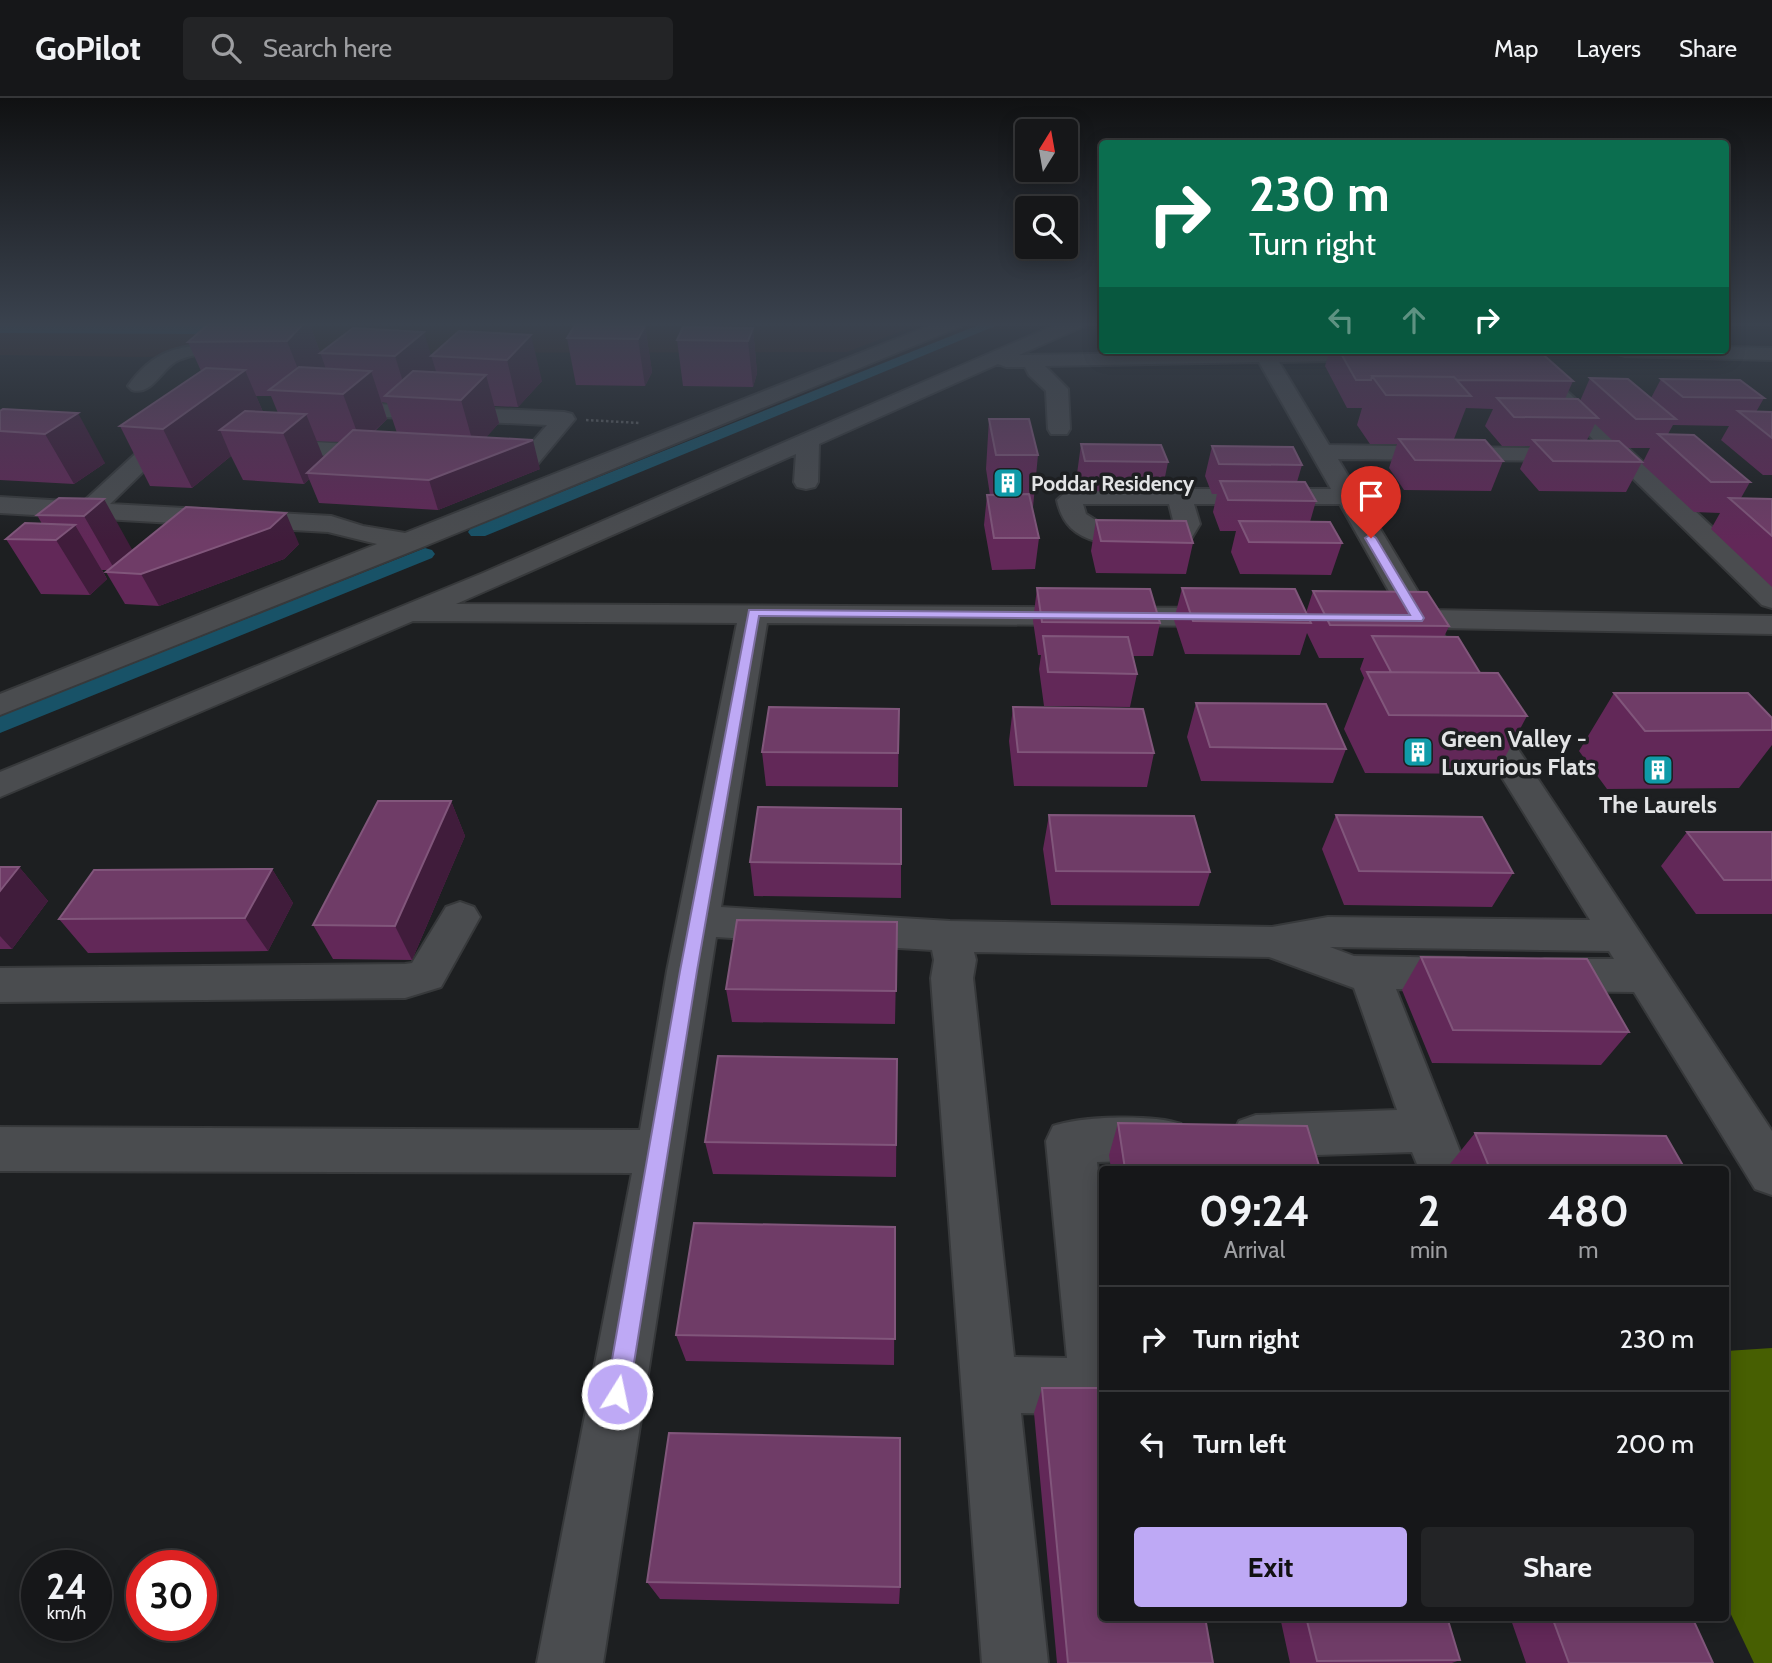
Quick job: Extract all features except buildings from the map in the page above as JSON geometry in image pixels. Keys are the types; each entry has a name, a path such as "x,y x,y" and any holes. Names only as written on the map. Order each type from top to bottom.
{"street":[{"path":"0,705 774,395"},
{"path":"0,785 408,612 493,579 911,395"},
{"path":"1057,395 1059,429"},
{"path":"1289,395 1418,618 1772,1173"},
{"path":"1559,395 1772,600"},
{"path":"329,409 564,419"},
{"path":"89,510 188,417"},
{"path":"528,461 564,419"},
{"path":"806,482 808,441"},
{"path":"279,447 403,454"},
{"path":"1322,452 1606,454"},
{"path":"500,459 600,466"},
{"path":"1180,498 1347,497"},
{"path":"4,519 89,510 331,524 359,533 411,542"},
{"path":"4,519 324,535 359,533"},
{"path":"408,612 1252,617"},
{"path":"570,1663 660,1152 688,971 754,612"},
{"path":"1363,618 1772,625"},
{"path":"0,985 405,981 426,975 460,917"},
{"path":"699,921 950,936 1272,942 1328,932 1621,936"},
{"path":"950,936 955,960 952,978 1015,1663"},
{"path":"1272,942 1352,972 1646,976"},
{"path":"1099,1379 1070,1142 1436,1150 1368,972"},
{"path":"0,1149 660,1152"},
{"path":"990,1384 1099,1387"}],"path":[{"path":"564,419 697,426"}],"green space":[{"path":"1772,1348 1772,1663 1754,1663 1729,1610 1729,1351"}],"waterway":[{"path":"478,532 817,395"},
{"path":"0,725 425,554"}],"place":[{"name":"Poddar Residency","path":"1008,483"},
{"name":"Green Valley - Luxurious Flats","path":"1418,752"},
{"name":"The Laurels","path":"1658,770"}],"route":[{"path":"617,1394 660,1152 688,971 754,612 1418,618 1371,538"}]}
